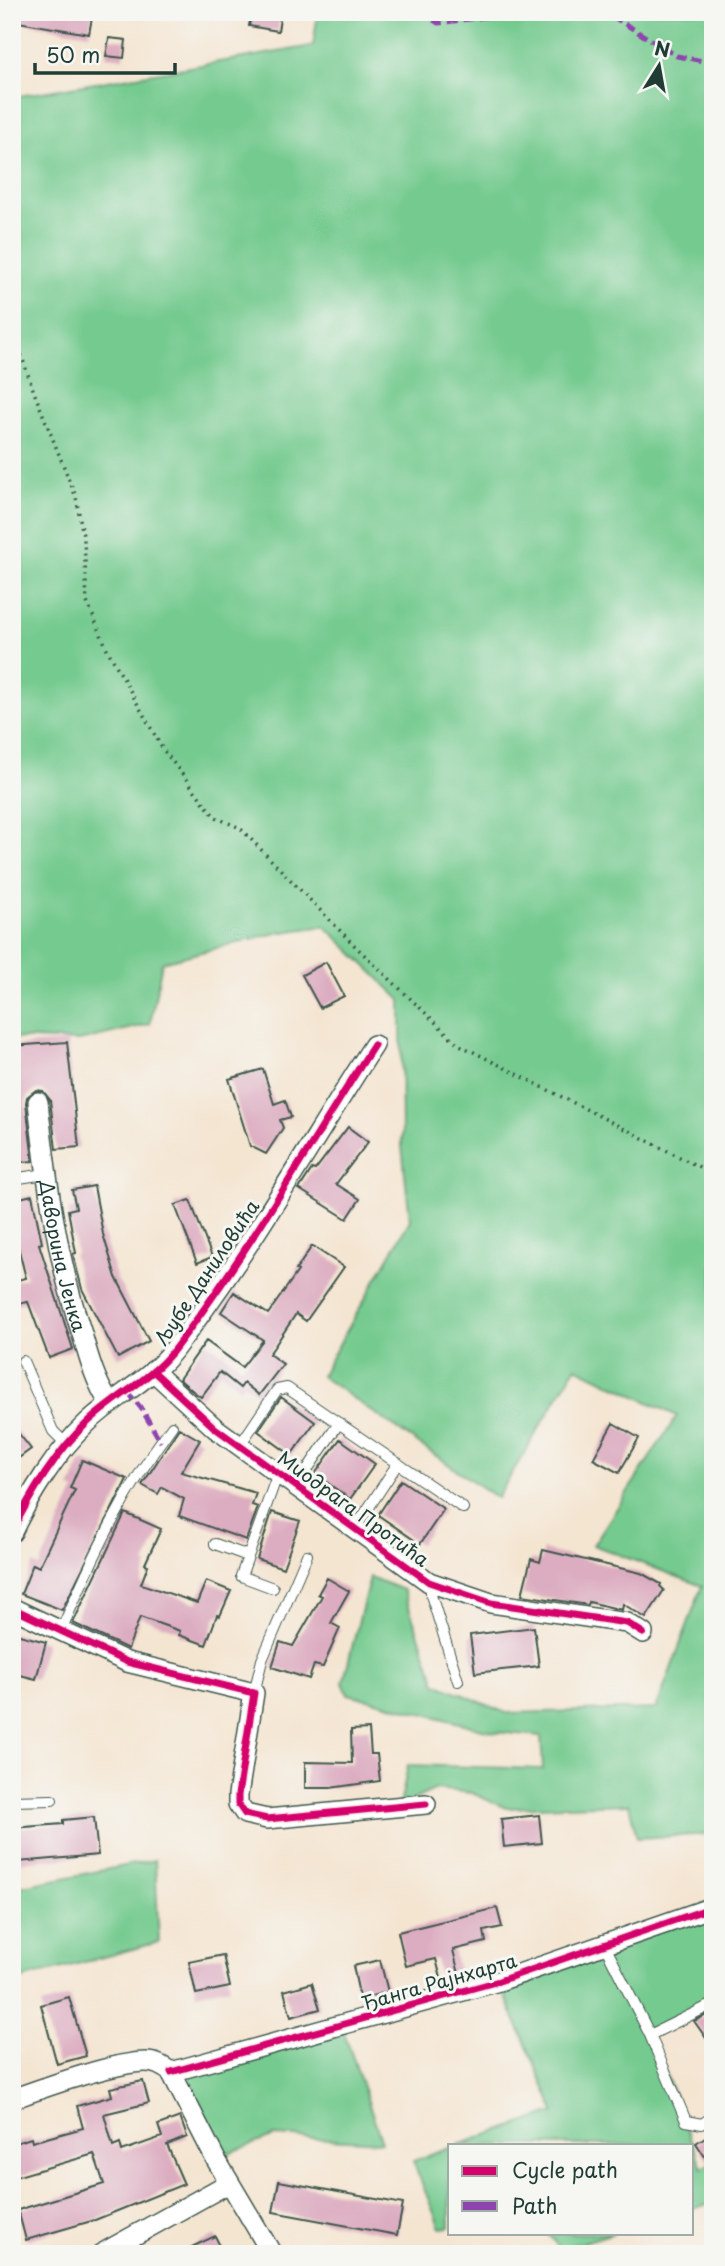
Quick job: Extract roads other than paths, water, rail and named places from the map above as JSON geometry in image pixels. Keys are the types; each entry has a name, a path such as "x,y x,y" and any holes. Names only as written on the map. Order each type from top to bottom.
{"street":[{"name":"Љубе Даниловића","path":"13,1526 67,1445 110,1404 153,1371 172,1351 215,1294 374,1045"},
{"name":"Даворина Јенка","path":"38,1102 58,1254 100,1389 110,1404"},
{"name":"Миодрага Протића","path":"153,1371 215,1428 432,1583 519,1608 627,1623 643,1633"},
{"path":"12,1608 140,1666 254,1693 238,1795 238,1804 245,1814 267,1819 426,1804"},
{"name":"Ђанга Рајнхарта","path":"171,2072 499,1981 671,1919 713,1907"},
{"path":"12,2099 46,2087 139,2063 160,2064 171,2072 229,2182 272,2254"},
{"path":"101,2254 229,2182"}],"lane":[{"path":"12,1179 46,1174"},
{"path":"23,1361 53,1431 67,1445"},
{"path":"240,1445 277,1390 283,1387 291,1389 463,1508"},
{"name":"Миодрага Протића","path":"296,1486 339,1423"},
{"path":"61,1630 91,1560 121,1504 172,1426"},
{"path":"356,1527 398,1463"},
{"path":"273,1588 241,1576 278,1473"},
{"path":"215,1544 248,1556"},
{"path":"254,1693 262,1660 307,1555"},
{"path":"432,1583 431,1595 458,1681"},
{"path":"12,1801 52,1800"},
{"path":"605,1945 650,2035 686,2121 702,2124 713,2116"},
{"path":"650,2035 713,2004"}]}
